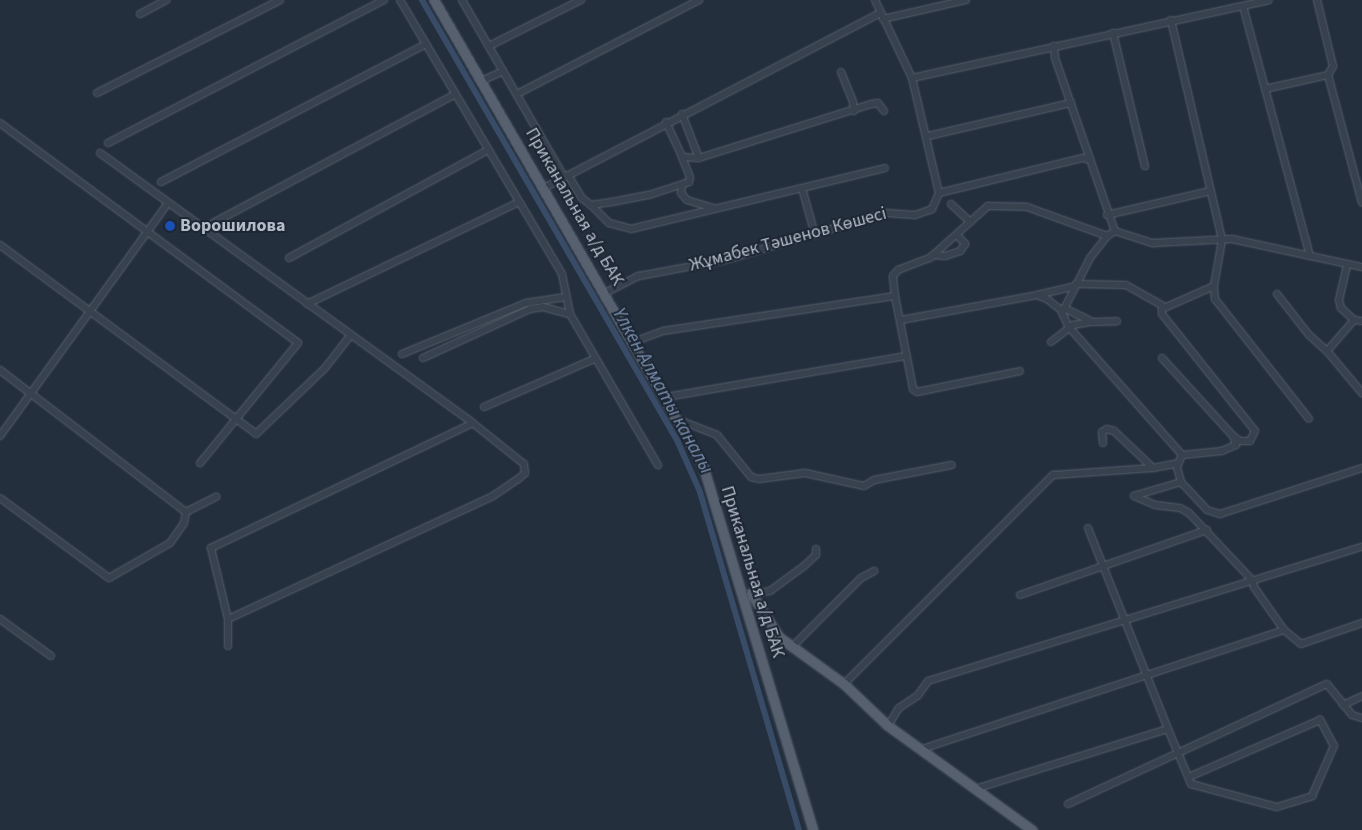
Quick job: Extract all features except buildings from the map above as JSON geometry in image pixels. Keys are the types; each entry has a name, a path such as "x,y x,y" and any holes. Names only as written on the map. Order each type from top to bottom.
{"main road":[{"name":"Приканальная а/д БАК","path":"434,0 704,466 746,594 813,830"},
{"path":"746,594 763,609 770,627 844,684 888,726 1032,830"}],"street":[{"path":"140,14 166,0"},
{"path":"97,93 280,0"},
{"path":"108,143 384,0"},
{"path":"400,0 454,95 562,274 570,314 658,465"},
{"path":"489,46 581,0"},
{"path":"517,94 699,0"},
{"path":"875,0 912,78 928,136 939,193 1083,158 1090,160"},
{"path":"544,188 666,122 881,16 966,0"},
{"path":"912,78 1269,0"},
{"path":"1266,89 1328,74 1333,66 1316,0"},
{"path":"465,1 503,71 566,176 582,198 609,223 631,229 886,168"},
{"path":"1244,6 1310,256"},
{"path":"1171,20 1222,240 1214,286 1215,299 1309,419"},
{"path":"1113,33 1145,166"},
{"path":"161,182 426,44"},
{"path":"1054,46 1070,103 1114,231"},
{"path":"481,81 503,71"},
{"path":"841,72 853,102 854,111"},
{"path":"1328,74 1362,203"},
{"path":"213,223 454,95"},
{"path":"682,157 699,158 878,103 884,111"},
{"path":"928,136 1070,103"},
{"path":"682,114 699,158"},
{"path":"666,122 690,177 682,186 681,193 687,200 715,208"},
{"path":"0,123 298,343 200,463"},
{"path":"289,258 488,150"},
{"path":"100,153 350,336 473,423 524,464 524,473 491,497 228,619"},
{"path":"591,205 682,186"},
{"path":"802,188 815,235"},
{"path":"1108,215 1210,191"},
{"name":"Жұмабек Тәшенов Көшесі","path":"605,293 639,276 725,260 886,213 915,215 932,209 939,193"},
{"path":"307,304 519,202"},
{"path":"0,436 93,311 168,203"},
{"path":"951,204 970,222"},
{"path":"1020,371 917,392 913,389 895,296 893,276 898,270 933,255 988,206 1027,207 1107,236"},
{"path":"1114,231 1154,243 1232,239 1362,267"},
{"path":"1114,231 1107,236 1075,285 1063,310 1069,328 1182,454"},
{"path":"933,255 945,256 960,251 965,244 957,235"},
{"path":"0,245 238,418 256,434 325,368 350,336"},
{"path":"1347,264 1339,300 1341,308 1354,320 1362,321"},
{"path":"901,320 1037,295 1075,285 1126,285 1165,307"},
{"path":"1162,358 1234,437 1240,441 1250,440 1254,430 1162,314 1162,308 1214,286"},
{"path":"1277,294 1309,335 1327,351 1362,393"},
{"path":"1037,295 1047,299 1063,310 1094,322"},
{"path":"633,342 663,331 895,296"},
{"path":"402,354 526,303 566,297"},
{"path":"423,358 530,308 542,307 570,314"},
{"path":"1327,351 1354,320"},
{"path":"1051,342 1069,328 1094,322 1117,321"},
{"path":"666,398 907,356"},
{"path":"484,407 594,358"},
{"path":"0,370 186,512"},
{"path":"679,420 717,435 751,477 759,479 799,472 864,486 874,480 952,465"},
{"path":"228,646 228,619 211,548 473,423"},
{"path":"1103,443 1102,432 1107,428 1114,430 1153,468"},
{"path":"1182,454 1232,449 1236,445 1234,437"},
{"path":"1182,454 1178,463 1181,482 1207,510 1220,514 1362,468"},
{"path":"844,684 1052,475 1153,468 1178,463"},
{"path":"1181,482 1134,496 1155,505 1180,508 1207,530 1253,581 1254,587 1284,630 1301,644 1362,623"},
{"path":"186,512 216,497"},
{"path":"0,498 109,578 170,543 184,523 186,512"},
{"path":"1088,528 1123,621 1145,675 1192,784 1277,807 1312,796 1334,746 1320,720 1189,777"},
{"path":"1020,596 1102,565 1207,530"},
{"path":"888,726 899,708 918,695 928,682 1362,547"},
{"path":"746,594 770,591 804,566 816,554 816,549"},
{"path":"793,646 862,578 874,571"},
{"path":"0,620 51,656"},
{"path":"922,749 1284,630"},
{"path":"1068,804 1327,684 1352,715 1362,718"},
{"path":"1343,704 1362,696"},
{"path":"975,789 1168,729"}],"waterway":[{"name":"Үлкен Алматы каналы","path":"422,0 677,440 700,492 799,830"}],"place":[{"name":"Ворошилова","path":"170,226"}]}
